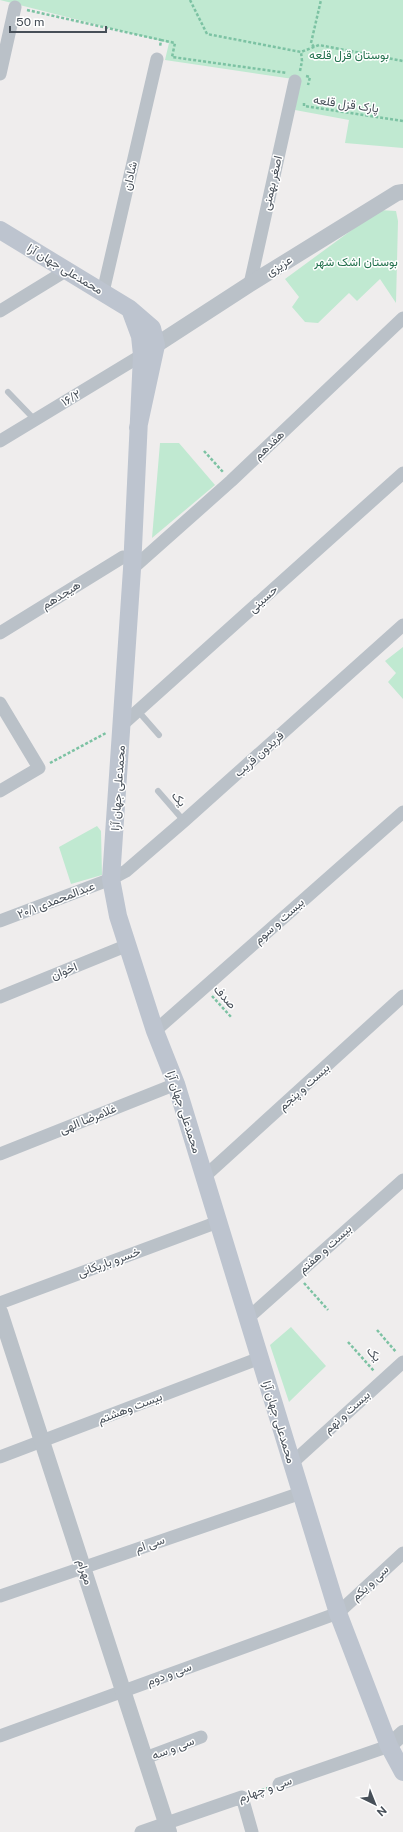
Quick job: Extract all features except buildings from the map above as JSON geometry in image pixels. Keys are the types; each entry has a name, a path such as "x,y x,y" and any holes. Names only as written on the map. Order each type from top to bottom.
{"main road":[{"name":"محمدعلی جهان آرا","path":"0,230 130,309 152,328 156,344"},
{"path":"130,309 140,336 142,355 138,428"},
{"path":"138,428 156,344"},
{"name":"محمدعلی جهان آرا","path":"138,428 127,563 122,725 111,879 118,916 155,1031 176,1084 338,1613 398,1756"}],"street":[{"path":"0,74 15,7"},
{"name":"شادان","path":"103,292 157,59"},
{"name":"اصغر بهمنی","path":"250,284 295,76"},
{"name":"عزیزی","path":"156,344 397,193 403,192"},
{"path":"0,311 67,270"},
{"name":"هفدهم","path":"127,563 231,481 403,318"},
{"name":"۱۶/۲","path":"0,441 142,355"},
{"name":"حسینی","path":"122,725 403,473"},
{"name":"هیجدهم","path":"0,633 127,563"},
{"name":"فریدون قریب","path":"111,879 126,870 184,821 403,625"},
{"path":"0,703 39,768 0,791"},
{"name":"بیست و سوم","path":"155,1031 403,812"},
{"name":"عبدالمحمدی ۲۰/۱","path":"0,921 111,879"},
{"name":"اخوان","path":"0,997 128,945"},
{"name":"بیست و پنجم","path":"204,1177 403,996"},
{"name":"غلامرضا الهی","path":"0,1154 176,1084"},
{"name":"بیست و هفتم","path":"248,1318 403,1180"},
{"name":"خسرو باریکانی","path":"0,1303 218,1222"},
{"name":"مهرام","path":"0,1312 168,1828"},
{"name":"بیست وهشتم","path":"0,1457 260,1358"},
{"name":"بیست و نهم","path":"292,1463 382,1381 400,1358"},
{"name":"سی ام","path":"0,1596 301,1493"},
{"name":"سی و یکم","path":"338,1613 403,1552"},
{"name":"سی و دوم","path":"0,1736 338,1613"},
{"path":"398,1756 403,1733"},
{"name":"سی و سه","path":"145,1758 201,1737"},
{"name":"سی و چهارم","path":"279,1784 398,1756"},
{"path":"242,1797 252,1832"},
{"name":"سی و چهارم","path":"140,1832 168,1828 242,1797"}],"lane":[{"path":"8,392 35,420"},
{"path":"138,710 159,735"},
{"name":"یک","path":"158,791 184,821"}],"path":[{"path":"190,0 207,34 301,52 319,45 403,61"},
{"path":"314,47 311,43 320,0"},
{"path":"15,7 175,43 172,57 295,76 302,61 301,52"},
{"path":"157,59 161,40"},
{"name":"پارک قزل قلعه","path":"295,76 310,76 307,90"},
{"name":"پارک قزل قلعه","path":"305,101 304,106 403,121"},
{"path":"204,451 231,481"},
{"path":"39,768 122,725"},
{"name":"صدف","path":"205,987 232,1018"},
{"path":"297,1274 328,1310"},
{"path":"377,1330 400,1358"},
{"name":"یک","path":"348,1342 382,1381"},
{"name":"سی و چهارم","path":"242,1797 279,1784"}],"green space":[{"name":"بوستان قزل قلعه","path":"0,0 403,0 403,148 345,143 349,120 295,110 300,80 165,60 169,43"},
{"name":"بوستان اشک شهر","path":"379,210 396,211 398,221 396,303 380,279 357,301 349,293 318,323 305,322 292,307 299,297 285,279"},
{"path":"160,443 179,443 215,485 152,538"},
{"path":"403,647 403,699 388,682 396,673 385,661"},
{"path":"97,826 101,831 102,875 71,884 59,847"},
{"path":"291,1327 326,1366 289,1402 270,1345"}]}
